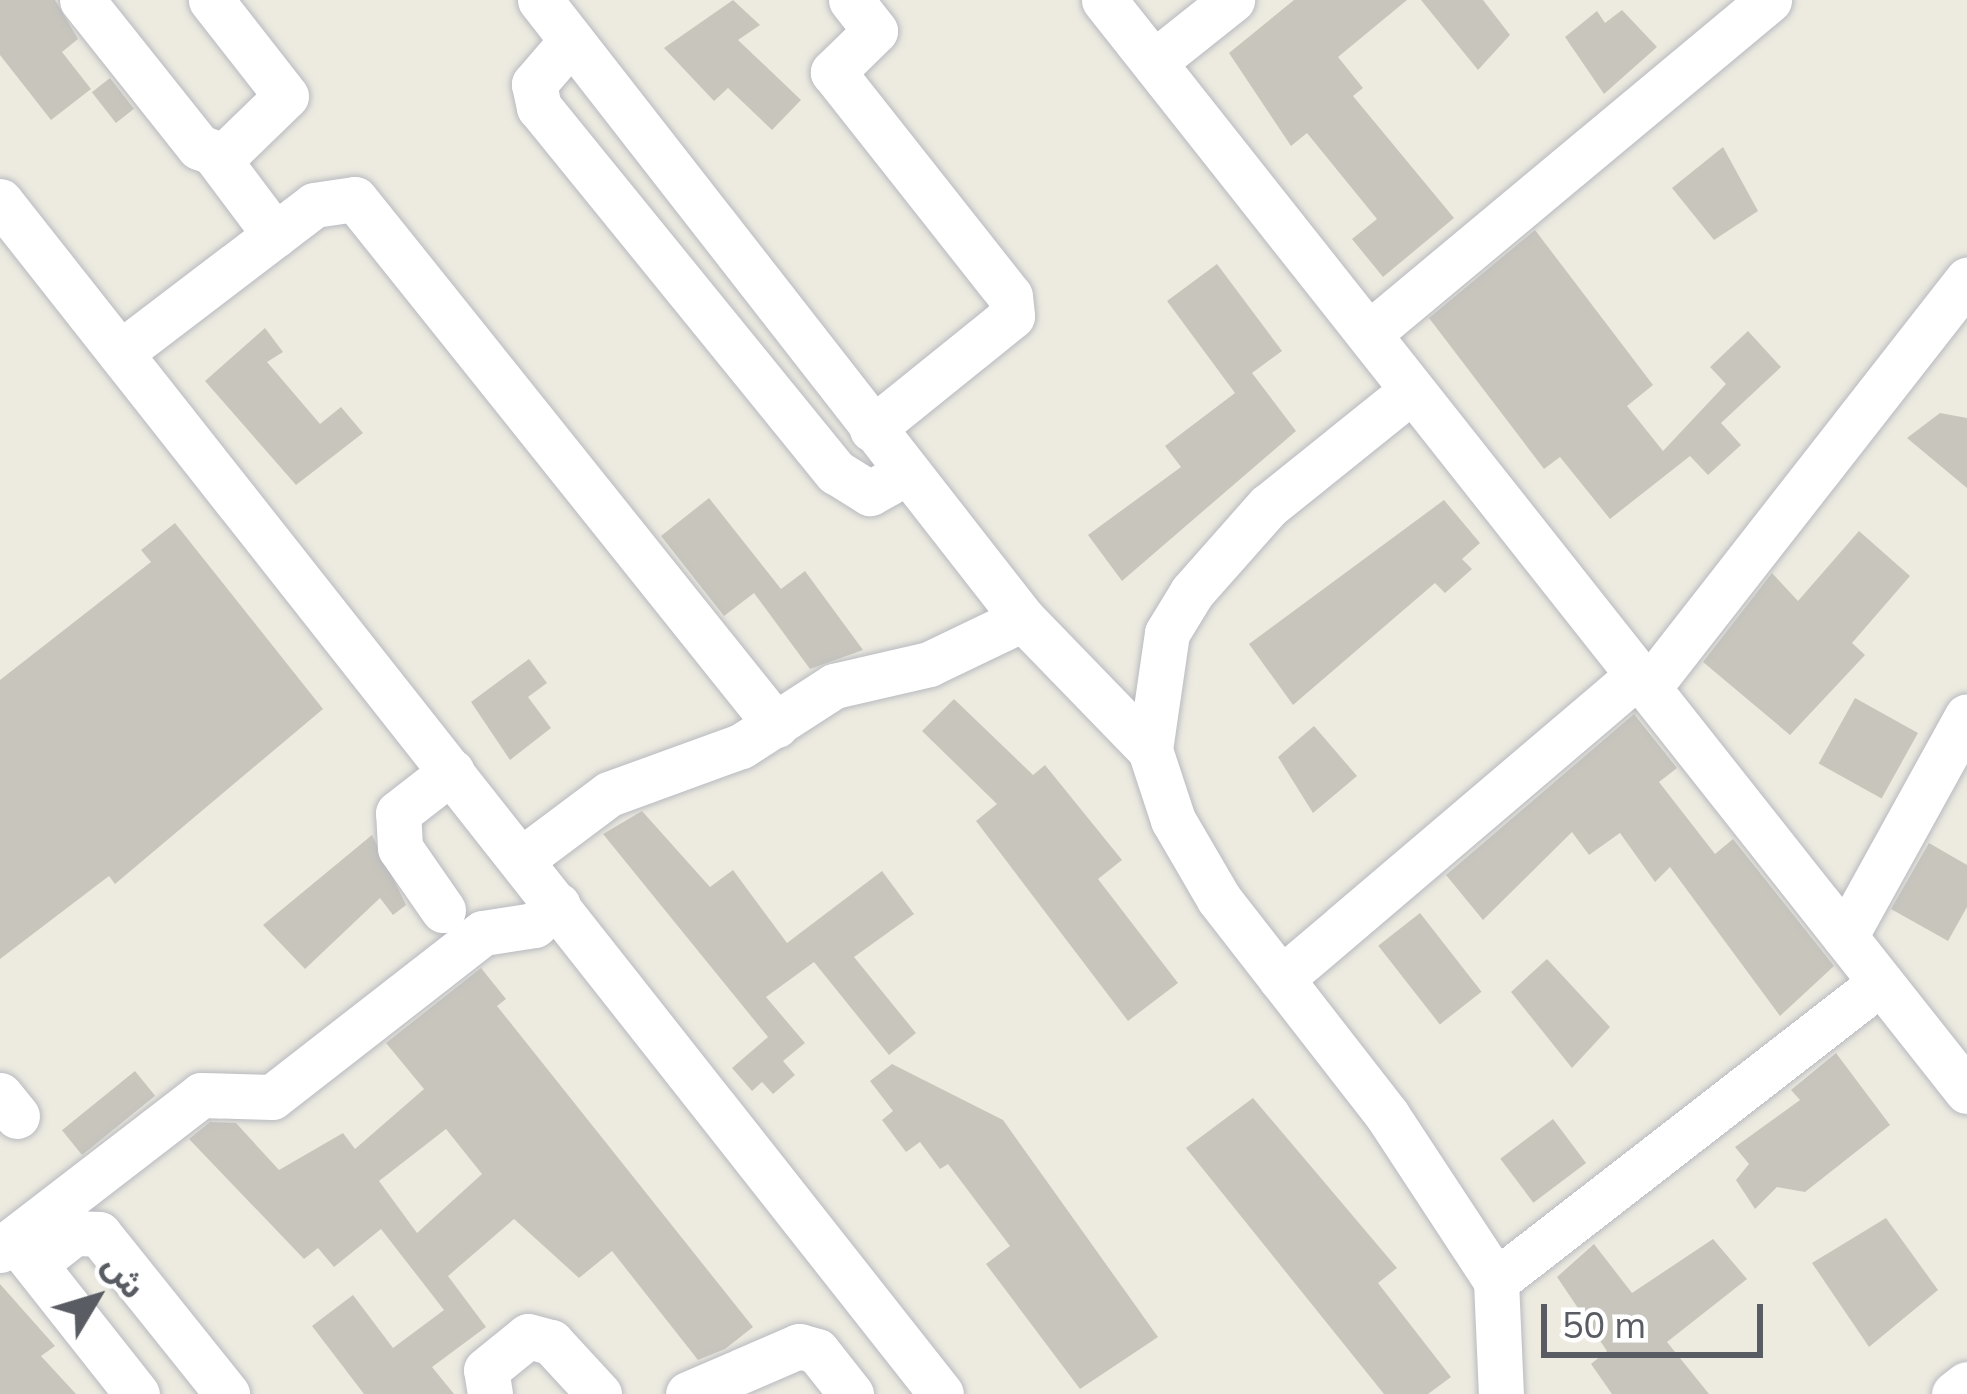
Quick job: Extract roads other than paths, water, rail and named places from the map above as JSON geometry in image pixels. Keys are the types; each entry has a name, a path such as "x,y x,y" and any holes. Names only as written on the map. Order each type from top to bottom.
{"street":[{"path":"82,0 215,155 275,235"},
{"path":"211,0 286,96 265,126 215,155"},
{"path":"540,0 1023,619 1150,750 1197,862 1496,1282 1501,1394"},
{"path":"851,0 875,32 833,72 1010,296 1012,316 872,430"},
{"path":"1104,0 1372,331 1410,392 1967,1091"},
{"path":"1154,62 1232,0"},
{"path":"1372,331 1768,0"},
{"path":"571,41 534,84 539,107 836,472 870,493 906,473"},
{"path":"120,353 336,194 355,199 776,724"},
{"path":"0,201 941,1394"},
{"path":"1281,979 1644,680 1967,280"},
{"path":"1150,750 1168,633 1192,592 1268,506 1410,392"},
{"path":"522,859 609,794 689,770 776,724 834,686 928,664 1023,619"},
{"path":"1846,937 1967,716"},
{"path":"442,910 400,848 398,813 452,771"},
{"path":"17,1251 200,1095 264,1102 482,933 534,925 558,905"},
{"path":"1496,1282 1880,982"},
{"path":"17,1251 74,1233 99,1234 227,1394"},
{"path":"17,1251 137,1394"},
{"path":"490,1394 486,1370 528,1336 550,1342 598,1394"},
{"path":"688,1394 799,1346 817,1351 851,1394"},
{"path":"1954,1394 1967,1384"}]}
